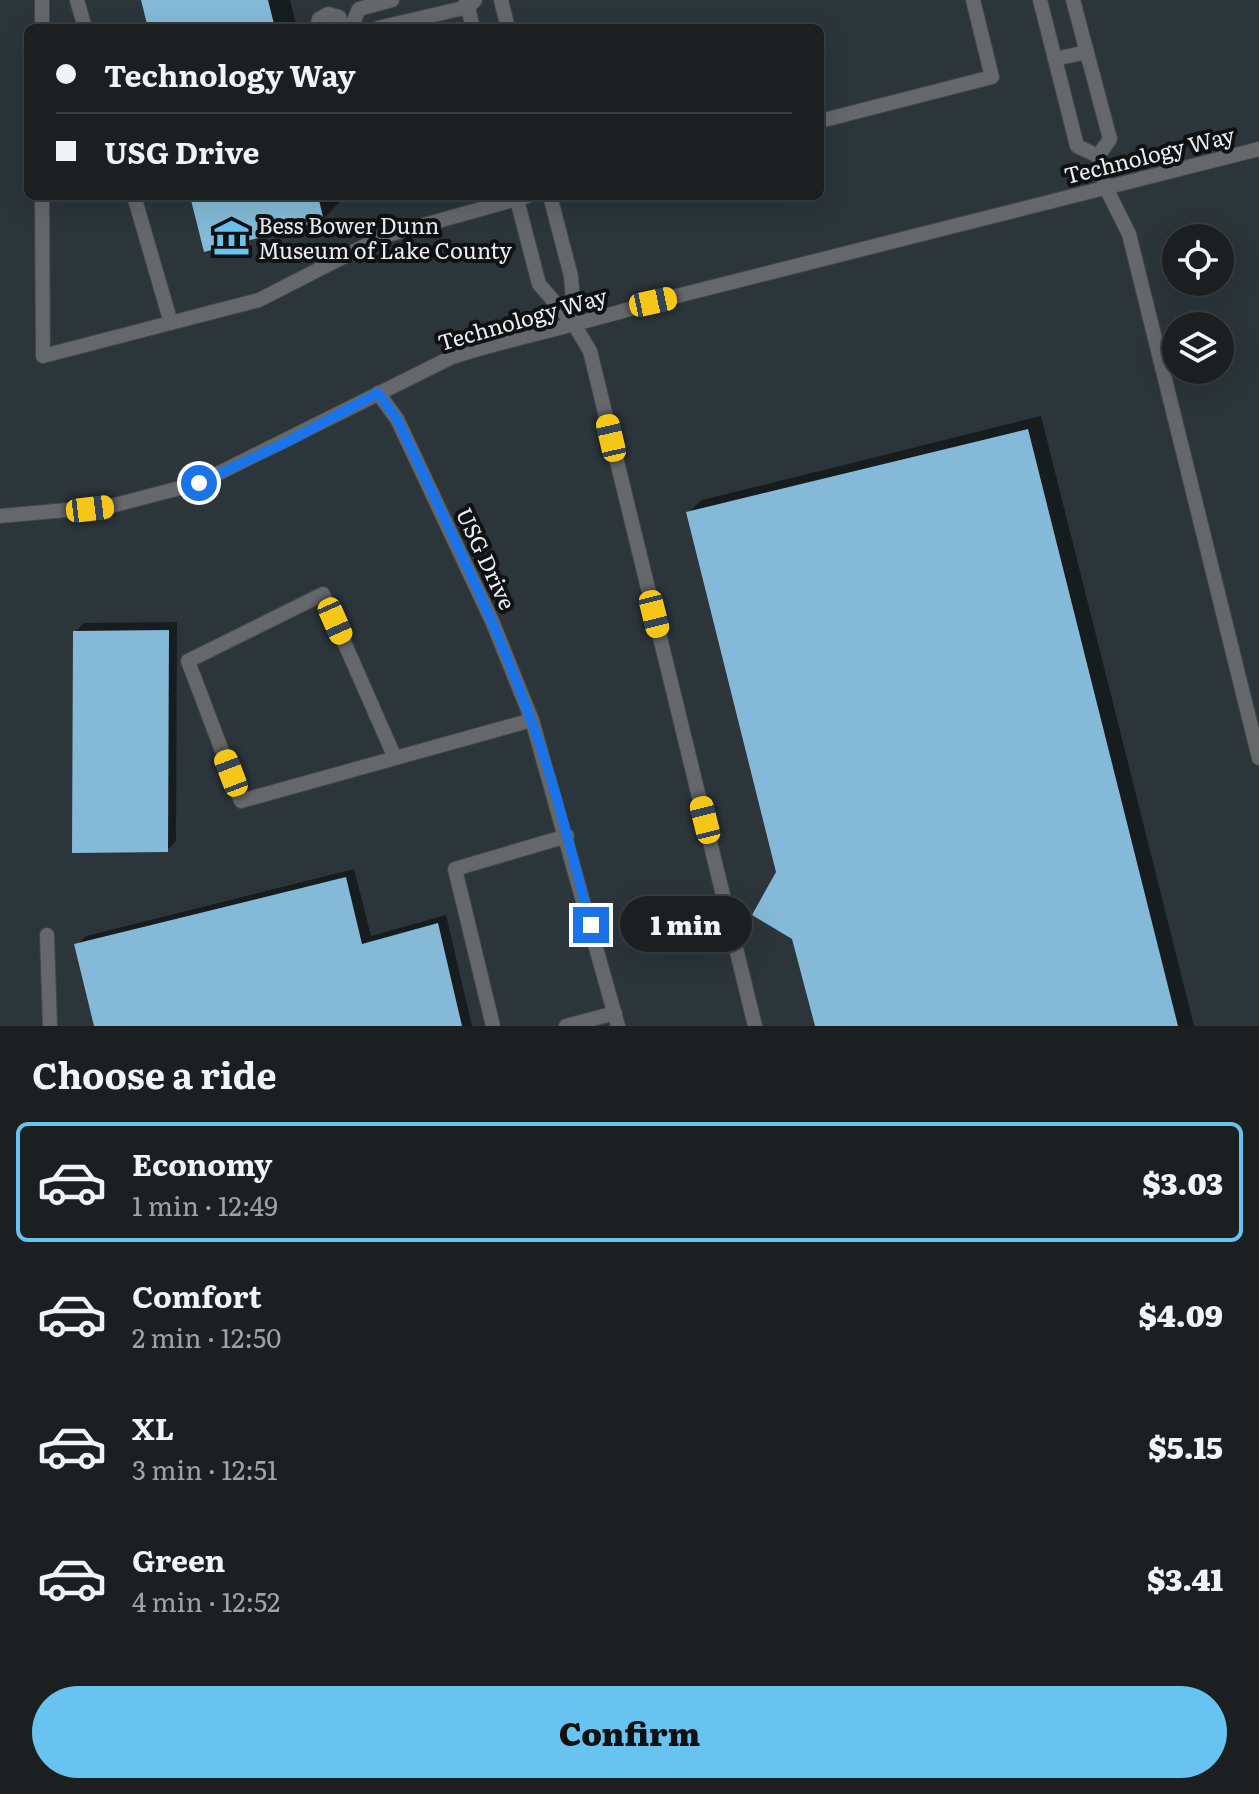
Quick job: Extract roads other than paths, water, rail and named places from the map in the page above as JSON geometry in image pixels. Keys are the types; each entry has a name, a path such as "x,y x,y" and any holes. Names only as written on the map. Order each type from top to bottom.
{"lane":[{"path":"42,0 42,24"},
{"path":"77,0 84,24"},
{"path":"350,24 359,9 392,0"},
{"path":"501,0 507,24"},
{"path":"824,120 992,77 973,0"},
{"path":"1040,0 1077,146 1098,156"},
{"path":"1073,0 1110,139 1098,156 1106,188 1129,234 1259,758"},
{"path":"392,24 470,2 473,24"},
{"path":"318,24 319,19 328,14 339,17 347,24"},
{"path":"1055,59 1087,52"},
{"name":"Technology Way","path":"0,516 111,506 188,487 287,442 452,357 497,343 575,326 653,302 1259,149"},
{"path":"42,200 43,356 259,300 384,236 510,200"},
{"path":"135,200 171,323"},
{"path":"521,200 539,284 575,326 590,351 755,1026"},
{"path":"551,200 571,276 575,326"},
{"name":"USG Drive","path":"378,393 404,433 492,621 532,720 617,1020"},
{"path":"395,758 323,594 188,661 241,801 532,720"},
{"path":"493,1026 455,869 567,836"},
{"path":"47,935 50,1026"},
{"path":"566,1026 617,1020"}],"place":[{"name":"Bess Bower Dunn Museum of Lake County","path":"232,237"}]}
